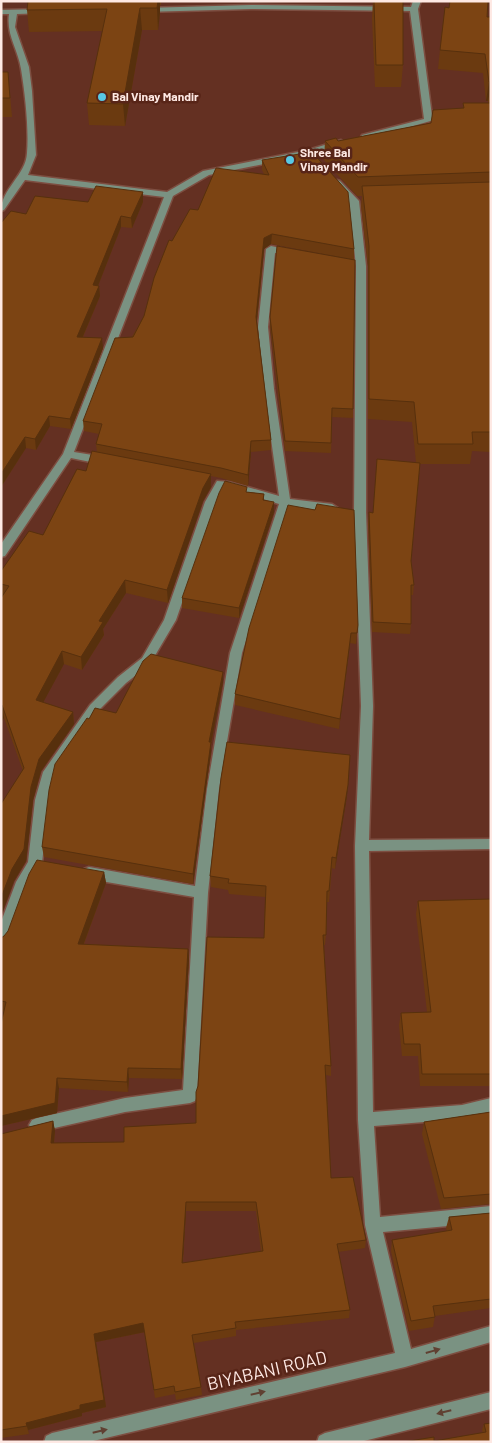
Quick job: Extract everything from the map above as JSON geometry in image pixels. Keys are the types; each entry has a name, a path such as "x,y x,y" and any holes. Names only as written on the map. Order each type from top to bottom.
{"street":[{"path":"136,10 415,5 428,119"},
{"path":"1,12 50,11"},
{"path":"1,208 24,177 32,155 25,66 11,27 13,12"},
{"path":"24,177 169,195 206,173 309,152 456,113"},
{"path":"309,152 358,201 350,511 367,706 362,846 366,1120 373,1225 405,1359"},
{"path":"1,553 68,454 169,195"},
{"path":"20,1130 125,1105 190,1096 201,893 213,789 236,653 285,502 269,389 263,327 271,249 307,256"},
{"path":"68,454 116,463"},
{"path":"1,941 23,882 40,864 42,800 49,772 94,708 122,680 146,661 170,620 216,483 285,502 350,511"},
{"path":"362,846 491,844"},
{"path":"74,870 201,893"},
{"path":"366,1120 462,1112 491,1105"},
{"path":"373,1225 491,1214"},
{"name":"BIYABANI ROAD","path":"52,1442 405,1359 491,1334"},
{"path":"325,1442 491,1400"}],"building":[{"path":"28,1 158,1 157,8 140,8 123,104 87,103 107,9 27,10"},
{"path":"374,1 403,1 403,65 376,65"},
{"path":"450,1 488,1 487,17 491,17 491,82 489,82 485,54 440,50 445,7 449,8"},
{"path":"1,72 8,72 10,98 1,98"},
{"path":"463,103 491,103 491,172 358,177 325,141 336,138 338,141 431,123 433,110 464,108"},
{"path":"312,152 348,192 354,249 272,234 264,238 256,317 271,440 251,441 248,475 96,444 102,424 83,421 115,338 133,337 144,316 154,278 169,240 172,241 190,209 198,210 216,168 269,175 262,160"},
{"path":"491,182 491,432 472,432 473,444 418,444 414,402 369,399 369,246 362,186"},
{"path":"96,186 143,192 131,218 121,216 93,285 99,286 77,337 102,338 70,419 49,416 35,439 25,437 1,474 1,223 11,211 26,214 35,196 88,202"},
{"path":"277,246 355,260 353,409 332,408 331,443 285,441 270,317"},
{"path":"92,451 211,474 203,488 167,590 125,580 99,621 103,622 81,657 62,651 36,700 73,712 39,759 31,787 24,849 12,869 1,898 1,804 24,768 1,706 1,598 9,586 1,584 1,571 29,531 43,535 77,469 86,471"},
{"path":"377,459 420,463 411,561 414,585 411,585 411,624 373,622 369,512 373,513"},
{"path":"225,481 247,487 246,492 264,494 263,500 274,502 239,608 182,598"},
{"path":"317,504 354,510 358,625 357,633 351,633 340,719 235,694 249,628 288,505 315,510"},
{"path":"151,654 223,672 209,742 211,742 193,874 42,847 49,790 55,764 87,718 89,719 95,708 116,713 143,661"},
{"path":"227,742 350,755 348,785 336,858 332,857 329,891 327,891 326,935 323,935 331,1066 325,1065 331,1178 353,1177 366,1240 337,1244 350,1310 235,1322 236,1328 192,1335 201,1387 175,1392 174,1386 154,1390 143,1323 94,1334 104,1400 80,1405 80,1409 26,1423 27,1426 1,1430 1,1134 53,1121 51,1143 124,1142 124,1127 196,1123 196,1092 198,1086 207,937 264,938 266,886 228,883 229,879 210,876","holes":["186,1202 256,1202 263,1251 182,1263"]},
{"path":"37,860 104,872 78,944 188,949 181,1069 128,1068 127,1082 57,1078 55,1103 1,1116 1,1024 6,1002 1,1001 1,938 8,931 29,874"},
{"path":"491,899 491,1074 422,1074 420,1044 404,1044 401,1013 431,1012 418,901"},
{"path":"491,1112 491,1194 444,1198 424,1122"},
{"path":"491,1213 491,1299 433,1306 435,1317 411,1321 392,1240 452,1230 449,1217"},
{"path":"491,1423 491,1442 403,1442 434,1437 434,1441 486,1432 484,1424"}],"place":[{"name":"Bal Vinay Mandir","path":"102,97"},
{"name":"Shree Bal Vinay Mandir","path":"290,160"}]}
